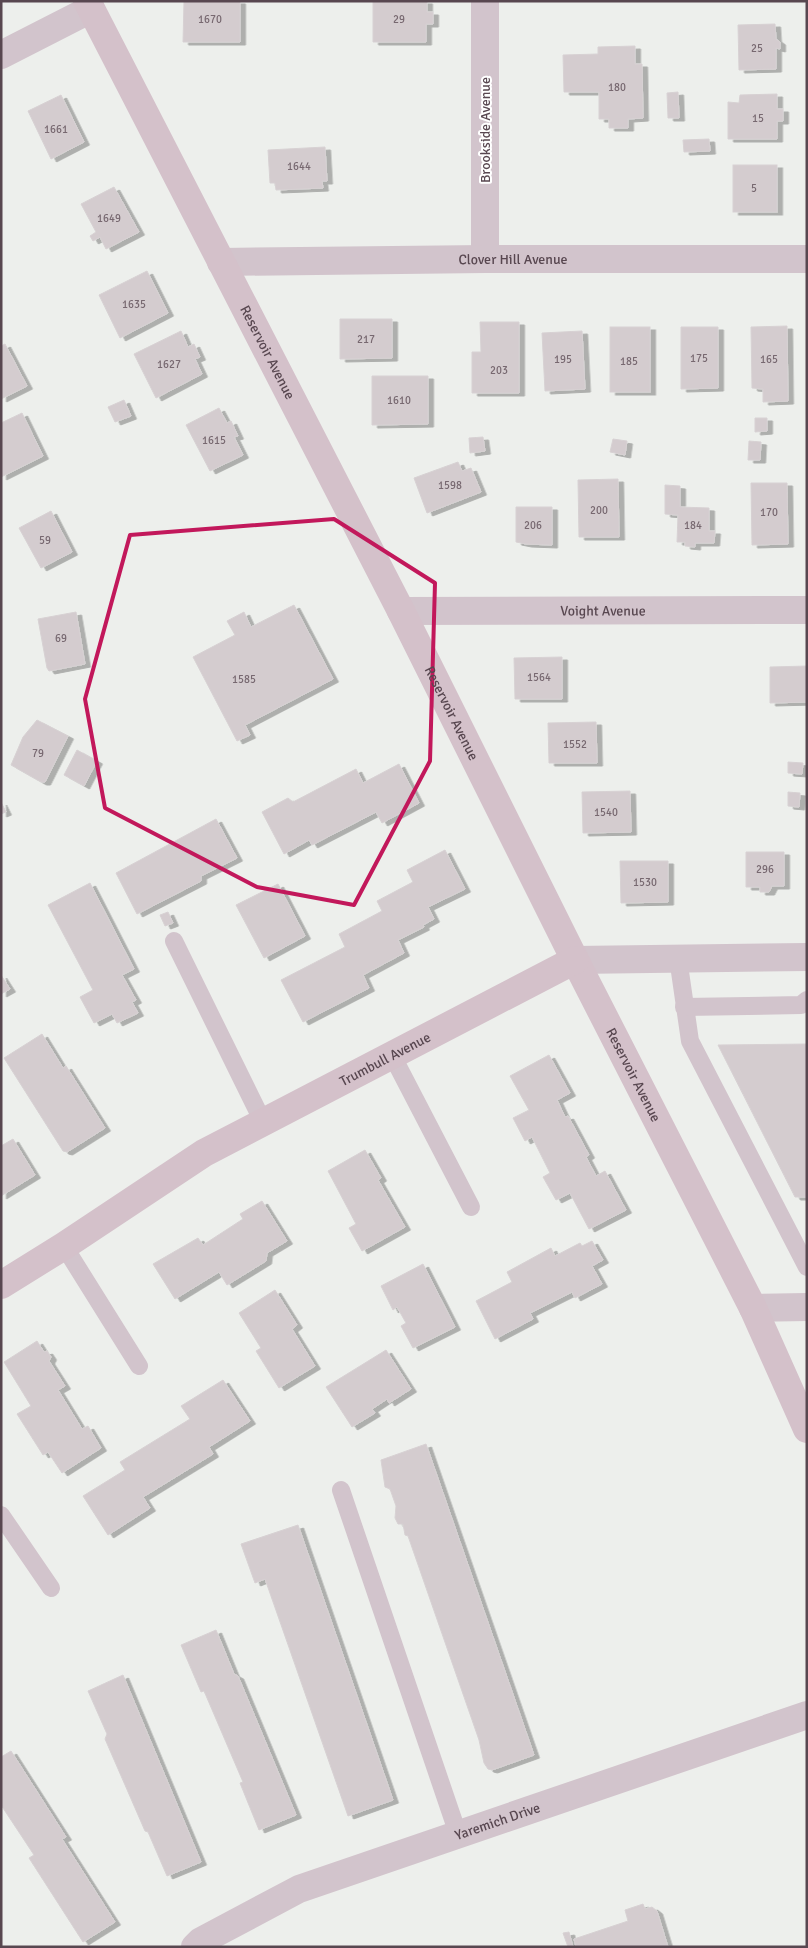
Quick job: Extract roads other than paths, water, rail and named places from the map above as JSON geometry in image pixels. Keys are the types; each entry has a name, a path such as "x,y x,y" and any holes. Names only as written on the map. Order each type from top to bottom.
{"main road":[{"name":"Reservoir Avenue","path":"89,5 400,611 575,960 753,1308 807,1429"},
{"name":"Trumbull Avenue","path":"1,1285 64,1246 204,1153 575,960"}],"street":[{"name":"Brookside Avenue","path":"484,1 485,259"},
{"path":"1,55 89,5"},
{"name":"Clover Hill Avenue","path":"220,262 485,259 807,260"},
{"name":"Voight Avenue","path":"400,611 807,610"},
{"name":"Trumbull Avenue","path":"575,960 807,957"},
{"path":"753,1308 807,1307"},
{"name":"Yaremich Drive","path":"195,1947 201,1941 299,1889 807,1715"}],"lane":[{"path":"174,940 263,1122"},
{"path":"678,958 690,1041 807,1267"},
{"path":"684,1007 801,1005 807,1000"},
{"path":"392,1055 471,1207"},
{"path":"64,1246 140,1366"},
{"path":"341,1490 458,1834"},
{"path":"1,1515 51,1588"}]}
